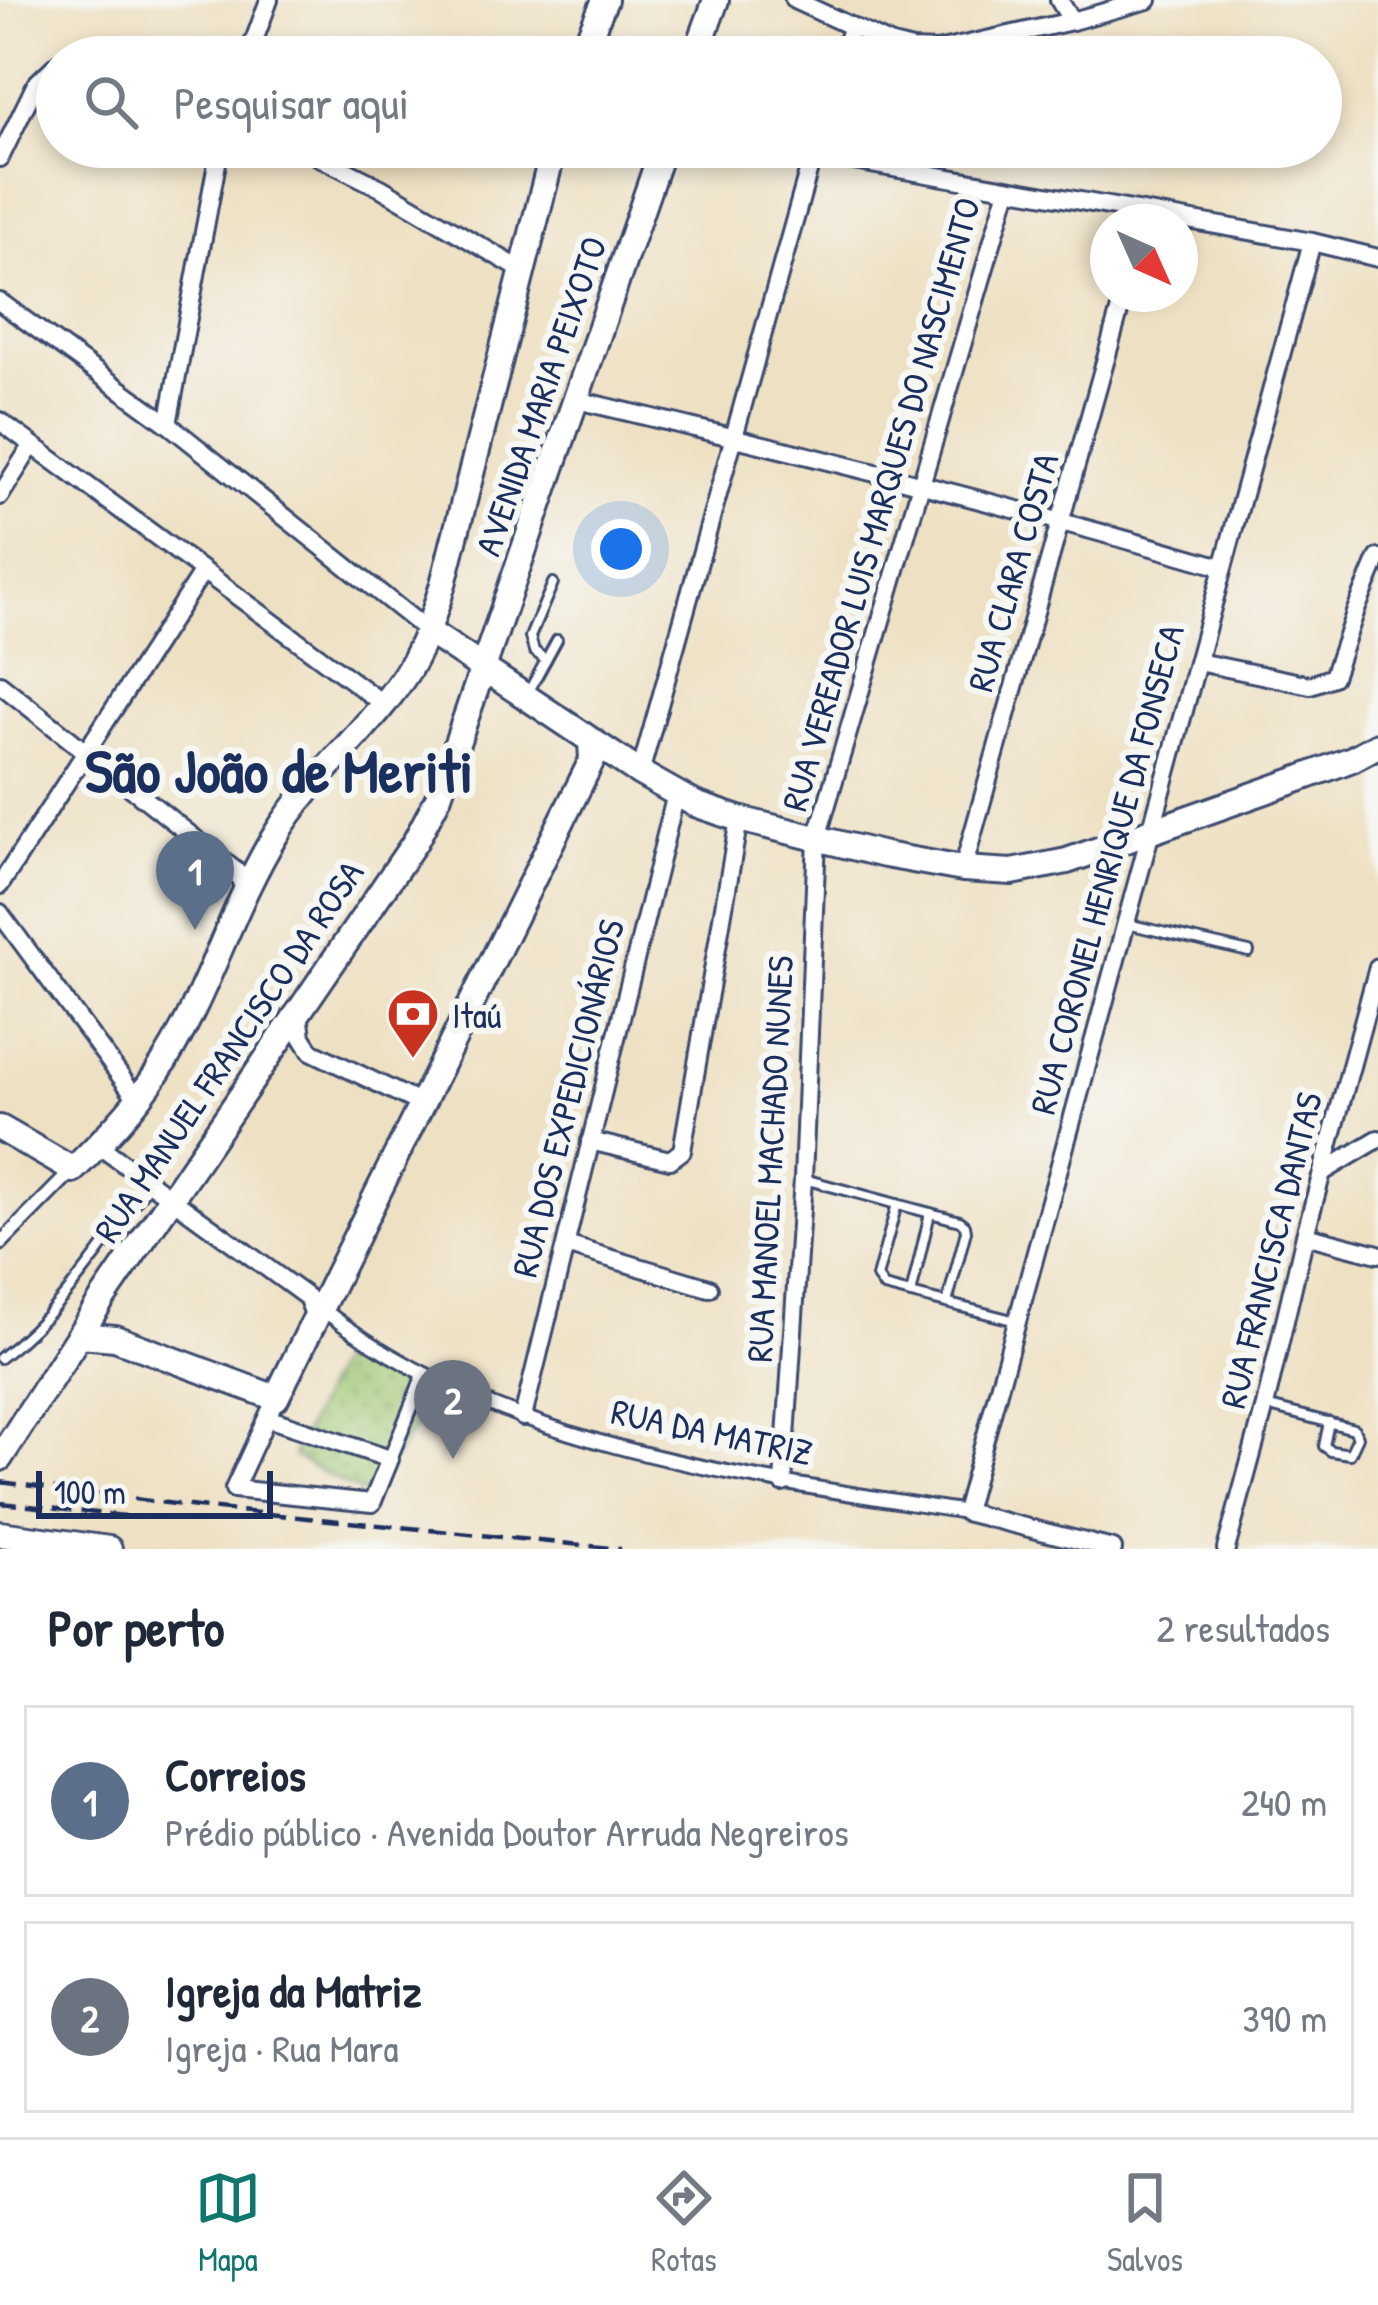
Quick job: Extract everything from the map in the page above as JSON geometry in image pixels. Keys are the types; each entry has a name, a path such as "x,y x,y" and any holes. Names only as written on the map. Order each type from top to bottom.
{"main road":[{"path":"589,36 605,0"},
{"path":"703,36 716,0"},
{"path":"0,1128 73,1170 98,1145 159,1071 196,1002 245,878 299,802 407,672 429,632 549,168"},
{"name":"AVENIDA MARIA PEIXOTO","path":"484,669 656,168"},
{"path":"429,632 598,751 676,794 739,819 885,855 963,868 1012,872 1067,861 1302,778 1378,745"},
{"name":"RUA MANUEL FRANCISCO DA ROSA","path":"0,1458 100,1301 415,842 438,798 484,669"},
{"path":"80,1335 115,1338 272,1408 598,751"},
{"path":"100,1301 115,1338"},
{"path":"0,1534 48,1545 109,1549"}],"street":[{"path":"256,36 269,0"},
{"path":"794,0 870,36"},
{"path":"1059,0 1072,21"},
{"path":"1002,36 1148,0"},
{"path":"849,36 851,28"},
{"path":"0,158 36,85"},
{"path":"168,424 216,168"},
{"path":"341,168 523,271"},
{"path":"640,773 809,168"},
{"path":"900,168 1090,206"},
{"name":"RUA VEREADOR LUIS MARQUES DO NASCIMENTO","path":"817,838 1007,189"},
{"path":"1198,226 1312,242 1378,258"},
{"name":"RUA CORONEL HENRIQUE DA FONSECA","path":"965,1512 1312,242"},
{"path":"0,302 168,424 429,632"},
{"name":"RUA CLARA COSTA","path":"963,868 1119,312"},
{"path":"577,400 922,484 1222,567"},
{"path":"0,421 382,703"},
{"path":"0,496 32,445"},
{"path":"1198,662 1310,686 1333,677 1378,558"},
{"path":"0,885 203,571"},
{"path":"0,685 245,878"},
{"name":"RUA DOS EXPEDICIONÁRIOS","path":"523,1417 676,794"},
{"path":"590,1141 670,1160 682,1151 739,819"},
{"name":"RUA MANOEL MACHADO NUNES","path":"783,1483 803,1179 817,838"},
{"path":"0,913 138,1100"},
{"name":"RUA FRANCISCA DANTAS","path":"1226,1549 1378,967"},
{"path":"299,1012 302,1037 311,1051 423,1105"},
{"path":"1323,1172 1378,1139"},
{"name":"RUA DA MATRIZ","path":"98,1145 307,1297 319,1314 424,1375 523,1417 637,1451 783,1483 965,1512 1113,1549"},
{"path":"0,1244 73,1170"},
{"path":"1305,1235 1378,1254"},
{"path":"566,1245 710,1288"},
{"path":"390,1459 272,1408 234,1489 372,1503 390,1459 424,1375"}],"lane":[{"path":"546,660 534,651 530,637 553,583"},
{"path":"526,696 557,640"},
{"path":"1126,923 1249,952"},
{"path":"803,1179 965,1225 947,1304"},
{"path":"0,1358 80,1277 148,1184"},
{"path":"897,1204 877,1277 884,1287 1017,1321"},
{"path":"911,1294 930,1213"},
{"path":"1264,1406 1329,1422 1354,1430 1358,1433 1350,1454 1324,1446 1329,1422"}],"green space":[{"path":"341,1354 433,1401 367,1496 293,1456"}],"railway":[{"path":"0,1482 198,1507 621,1549"},
{"path":"0,1503 135,1517"}],"place":[{"name":"Correios","path":"195,930"},
{"name":"Itaú","path":"413,1060"},
{"name":"Igreja da Matriz","path":"453,1459"}],"district":[{"name":"São João de Meriti","path":"279,770"}]}
